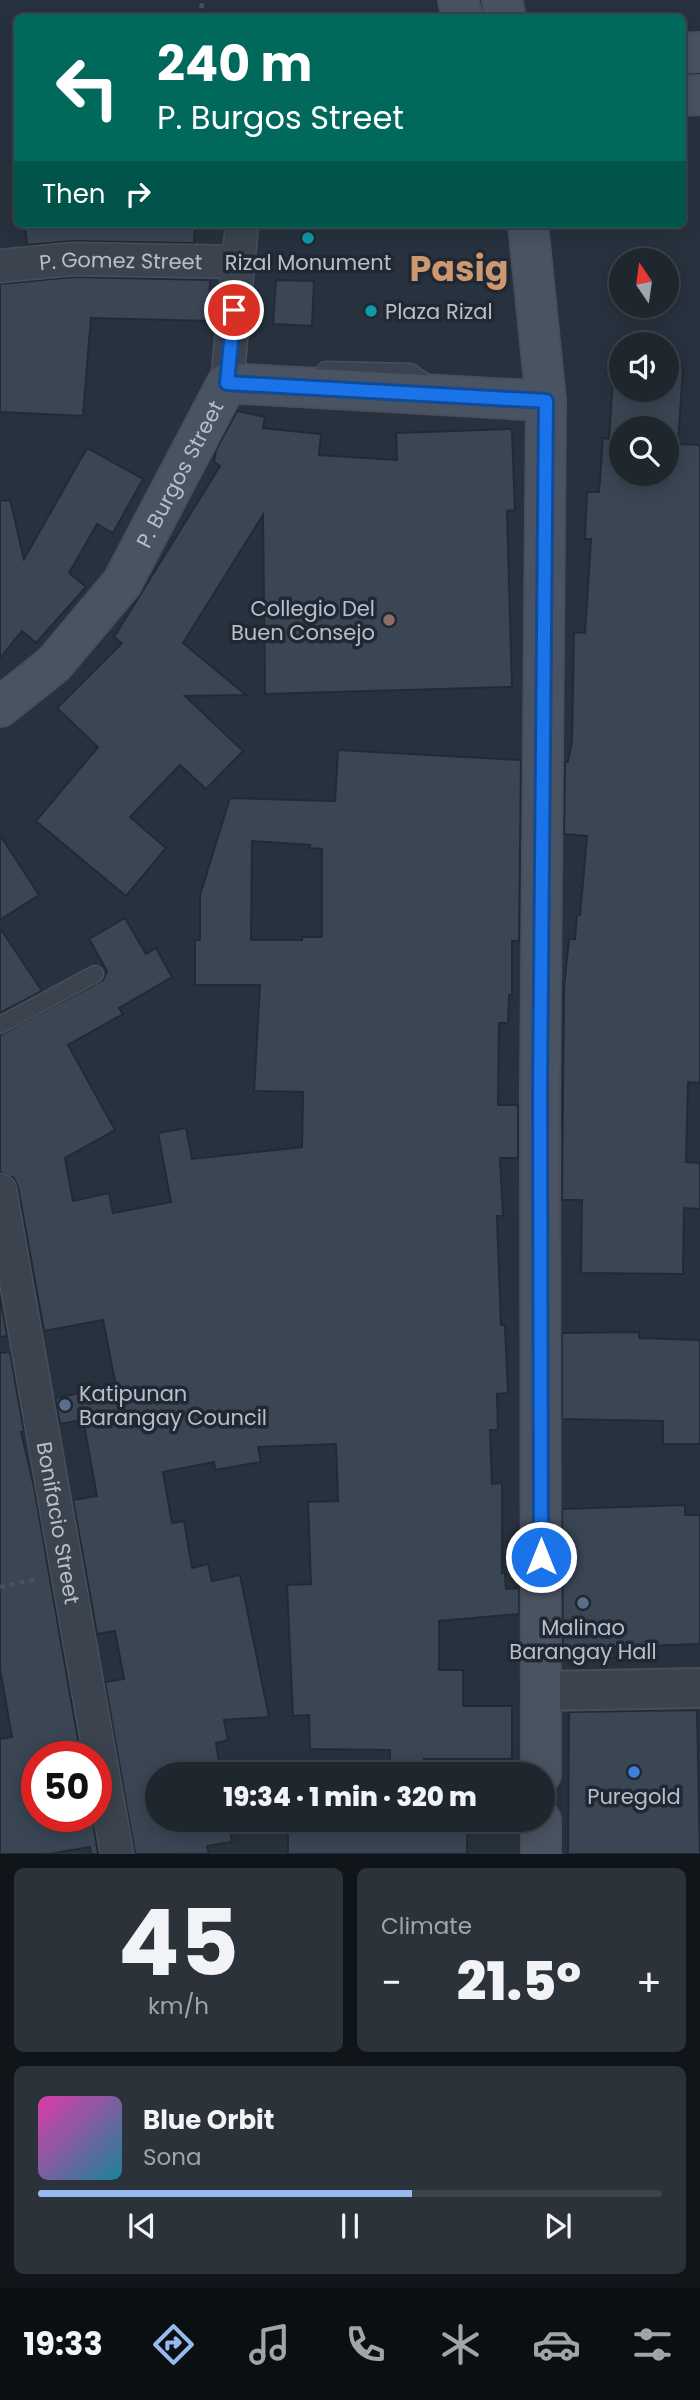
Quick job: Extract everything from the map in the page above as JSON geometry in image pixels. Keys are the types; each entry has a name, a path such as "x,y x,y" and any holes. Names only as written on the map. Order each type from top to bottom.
{"main road":[{"path":"528,228 546,401 540,1093 541,1762"},
{"name":"P. Burgos Street","path":"0,707 54,664 122,583 227,383 546,401"},
{"path":"541,1832 541,1854"}],"street":[{"path":"227,383 242,228"},
{"name":"P. Gomez Street","path":"0,267 72,259 240,262"},
{"name":"Bonifacio Street","path":"0,1190 117,1854"},
{"path":"542,1691 700,1688"}],"lane":[{"path":"0,1025 95,974"}],"building":[{"path":"25,228 195,228 194,243 72,241 27,245"},
{"path":"73,277 210,280 209,321 91,318 83,416 0,412 0,284"},
{"path":"276,280 314,281 312,326 273,324"},
{"path":"679,368 683,368 679,429 679,416 611,416 611,402 679,402"},
{"path":"237,411 265,417 263,428 321,434 319,455 397,460 396,433 512,429 515,510 507,511 512,687 265,694 263,515 183,643 246,695 185,696 243,751 206,789 180,765 130,817 166,848 126,896 36,821 98,747 57,708 122,643 114,637 220,466 214,462 216,450"},
{"path":"603,438 609,439 609,486 679,486 679,444 700,445 700,1083 688,1082 686,1162 700,1163 700,1209 684,1208 683,1274 581,1273 582,1200 562,1200 564,987 569,939 575,939 577,915 580,915 587,836 564,834 565,762 568,762 572,741 574,632 585,633 591,539 585,539 587,492 599,492"},
{"path":"87,448 143,479 113,533 97,524 69,573 86,587 36,643 22,631 0,658 0,501 10,500 24,559"},
{"path":"338,750 521,760 519,941 512,941 512,995 509,995 508,1023 499,1023 498,1105 518,1105 518,1158 500,1158 503,1216 497,1216 501,1325 505,1325 508,1393 497,1394 498,1430 490,1430 492,1484 502,1483 502,1573 505,1573 506,1589 519,1588 519,1614 439,1621 439,1670 463,1670 463,1706 512,1706 512,1759 424,1759 424,1762 390,1762 390,1750 310,1749 309,1715 293,1716 287,1585 311,1584 308,1502 338,1501 336,1444 258,1447 261,1462 215,1470 214,1462 163,1472 172,1523 184,1521 192,1568 208,1564 212,1581 240,1575 269,1717 224,1720 228,1740 216,1743 219,1762 145,1762 145,1832 230,1832 232,1842 207,1846 209,1854 135,1854 105,1682 124,1679 115,1631 97,1634 73,1500 97,1496 83,1420 60,1424 55,1398 116,1386 103,1320 44,1331 18,1187 14,1178 0,1172 0,1035 103,980 107,971 89,939 125,918 146,954 156,948 172,977 119,1008 123,1014 68,1045 115,1130 65,1158 73,1201 109,1193 113,1213 171,1202 158,1133 186,1128 192,1159 302,1147 303,1092 254,1091 260,985 195,985 195,940 200,940 200,895 230,798 335,801","holes":["252,841 310,845 309,848 322,849 322,937 302,937 302,940 251,940"]},
{"path":"0,835 39,895 0,920"},
{"path":"0,928 42,991 0,1013"},
{"path":"0,1296 7,1336 0,1337"},
{"path":"639,1332 639,1338 700,1340 700,1444 663,1444 663,1421 562,1419 562,1333"},
{"path":"10,1352 24,1432 21,1432 34,1487 78,1741 21,1741 21,1832 95,1832 98,1854 91,1854 90,1847 49,1854 0,1854 0,1739 12,1737 0,1669 0,1353"},
{"path":"685,1505 685,1515 700,1515 700,1644 614,1647 614,1658 563,1659 562,1509"},
{"name":"Puregold","path":"697,1710 700,1854 568,1854 569,1712"},
{"path":"288,1832 467,1832 467,1854 288,1854"}],"place":[{"name":"Rizal Monument","path":"308,238"},
{"name":"Plaza Rizal","path":"371,311"},
{"name":"Collegio Del Buen Consejo","path":"389,620"},
{"name":"Katipunan Barangay Council","path":"65,1405"},
{"name":"Malinao Barangay Hall","path":"583,1603"},
{"name":"Puregold","path":"634,1772"}],"district":[{"name":"Pasig","path":"459,268"}],"route":[{"path":"234,310 227,383 546,401 540,1093 541,1557"}]}
